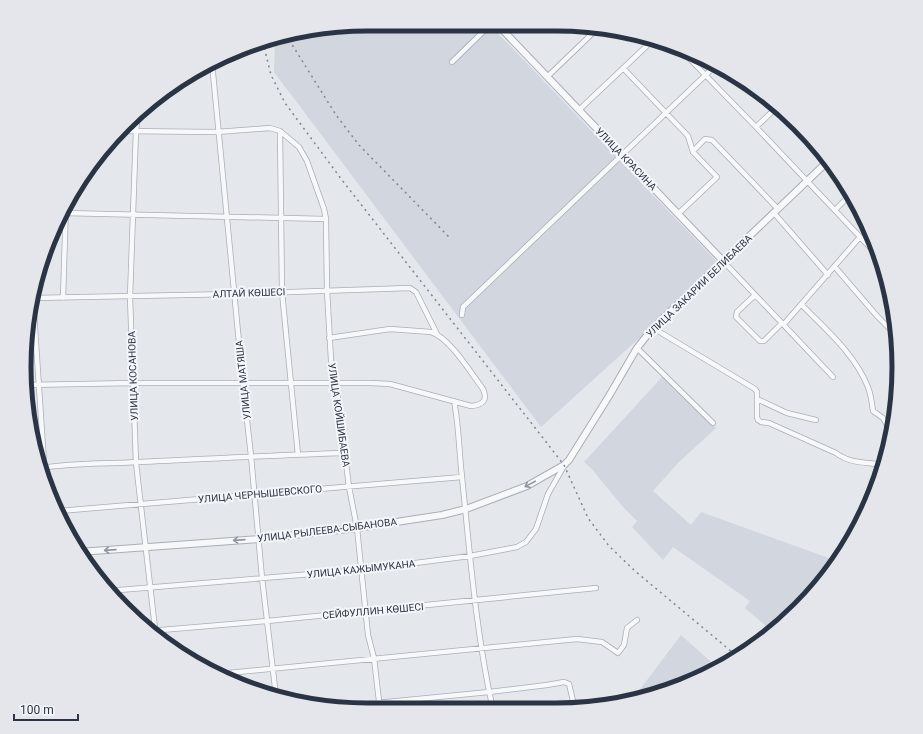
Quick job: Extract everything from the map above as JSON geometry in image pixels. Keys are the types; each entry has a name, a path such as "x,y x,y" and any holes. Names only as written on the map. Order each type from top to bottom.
{"street":[{"path":"452,62 484,31"},
{"name":"УЛИЦА КРАСИНА","path":"504,31 833,377"},
{"path":"547,77 592,33"},
{"path":"579,110 649,44"},
{"path":"689,59 808,181 869,247"},
{"path":"623,68 688,136 693,151 717,177 678,214"},
{"name":"УЛИЦА МАТЯША","path":"212,69 217,132 251,456 262,578 275,690"},
{"path":"462,316 463,307 712,69"},
{"path":"756,127 774,110"},
{"name":"УЛИЦА КОСАНОВА","path":"137,121 132,215 130,297 136,462 155,628"},
{"path":"127,131 217,132 270,128 280,131 282,292 298,454"},
{"name":"УЛИЦА КОЙШИБАЕВА","path":"280,131 299,147 307,161 324,208 326,219 327,290 331,360 336,382 349,487 357,528 368,635 374,658 379,702"},
{"path":"693,151 705,139 712,140 776,211 828,275"},
{"name":"УЛИЦА ЗАКАРИИ БЕЛИБАЕВА","path":"564,465 572,456 637,348 653,328 724,262 825,164"},
{"path":"835,210 847,198"},
{"path":"69,213 326,219"},
{"path":"63,298 64,223"},
{"path":"755,295 737,312 736,317 760,341 764,341 802,305 860,237"},
{"path":"835,267 890,328"},
{"name":"АЛТАЙ КӨШЕСІ","path":"38,298 130,297 410,288 416,292 437,334"},
{"path":"802,305 845,350 856,365 868,386 873,411 883,418 887,425"},
{"path":"34,321 41,451"},
{"path":"653,328 755,389 757,392 757,417 761,422 769,423 836,453 842,458 878,464"},
{"path":"32,385 336,382 390,384 471,406 479,405 484,401 485,394 483,389 453,349 437,334 431,332 390,329 329,338"},
{"path":"637,348 713,423"},
{"path":"757,399 787,413 816,420"},
{"path":"454,401 474,601 480,649 486,670 491,703"},
{"path":"46,467 251,456 345,453"},
{"name":"УЛИЦА РЫЛЕЕВА-СЫБАНОВА","path":"86,552 259,539 357,528 442,515 466,510 527,486 564,465"},
{"name":"УЛИЦА КАЖЫМУКАНА","path":"115,590 361,570 470,556 517,546 526,542 536,530 548,494 564,465"},
{"name":"УЛИЦА ЧЕРНЫШЕВСКОГО","path":"64,511 462,477"},
{"name":"СЕЙФУЛЛИН КӨШЕСІ","path":"157,630 267,621 596,588"},
{"path":"229,673 577,639 602,642 618,653 624,645 627,628 637,620"},
{"path":"370,703 489,692 564,682 569,684 573,702"}],"shaded area":[{"path":"367,31 496,31 720,265 541,427 274,72 275,44 301,37"},
{"path":"663,376 716,428 678,463 653,491 691,525 701,512 832,559 809,589 768,628 745,608 750,601 673,547 663,560 632,527 637,521 584,462"},
{"path":"681,635 713,664 685,677 637,693"}],"railway":[{"path":"289,40 336,115 359,145 449,237"},
{"path":"265,47 271,75 285,103 342,180 564,465 588,518 609,546 635,571 733,653"}]}
